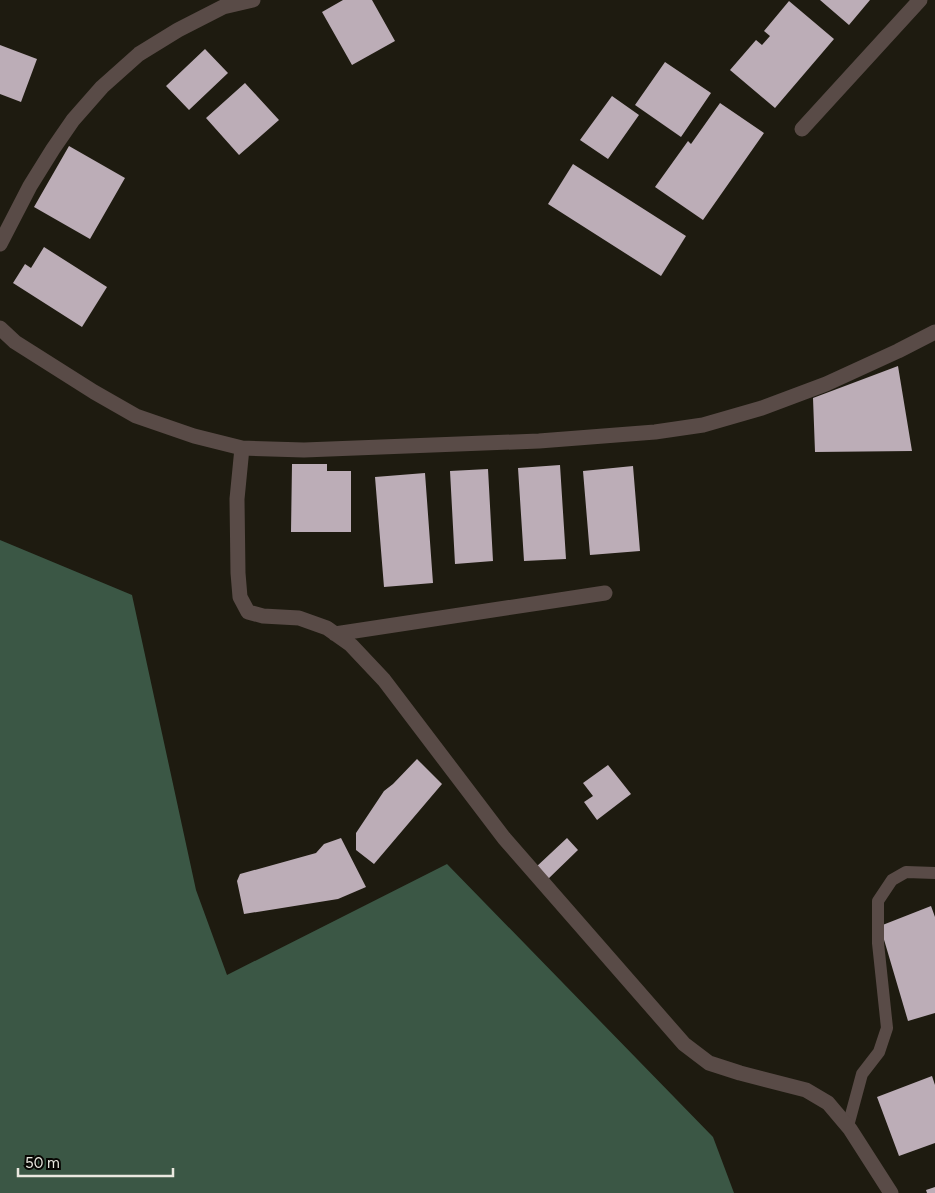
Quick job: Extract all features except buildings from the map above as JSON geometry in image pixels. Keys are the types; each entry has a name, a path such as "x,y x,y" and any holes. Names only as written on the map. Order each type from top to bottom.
{"street":[{"path":"0,244 30,186 53,149 73,120 102,87 139,54 178,30 223,8 252,0"},
{"path":"802,129 920,0"},
{"path":"0,328 14,342 136,416 194,436 242,448 304,450 529,441 655,432 703,425 762,408 826,384 935,332"},
{"path":"242,448 236,500 240,597 248,612 263,616 299,618 327,628 351,645 384,680 504,838 684,1044 709,1063 806,1090 828,1103 848,1126 891,1193"},
{"path":"335,634 605,593"}],"lane":[{"path":"848,1126 862,1074 879,1052 887,1028 878,943 878,901 892,880 906,872 935,873"}],"green space":[{"path":"0,540 132,595 196,890 227,975 447,864 713,1137 734,1193 0,1193"}]}
